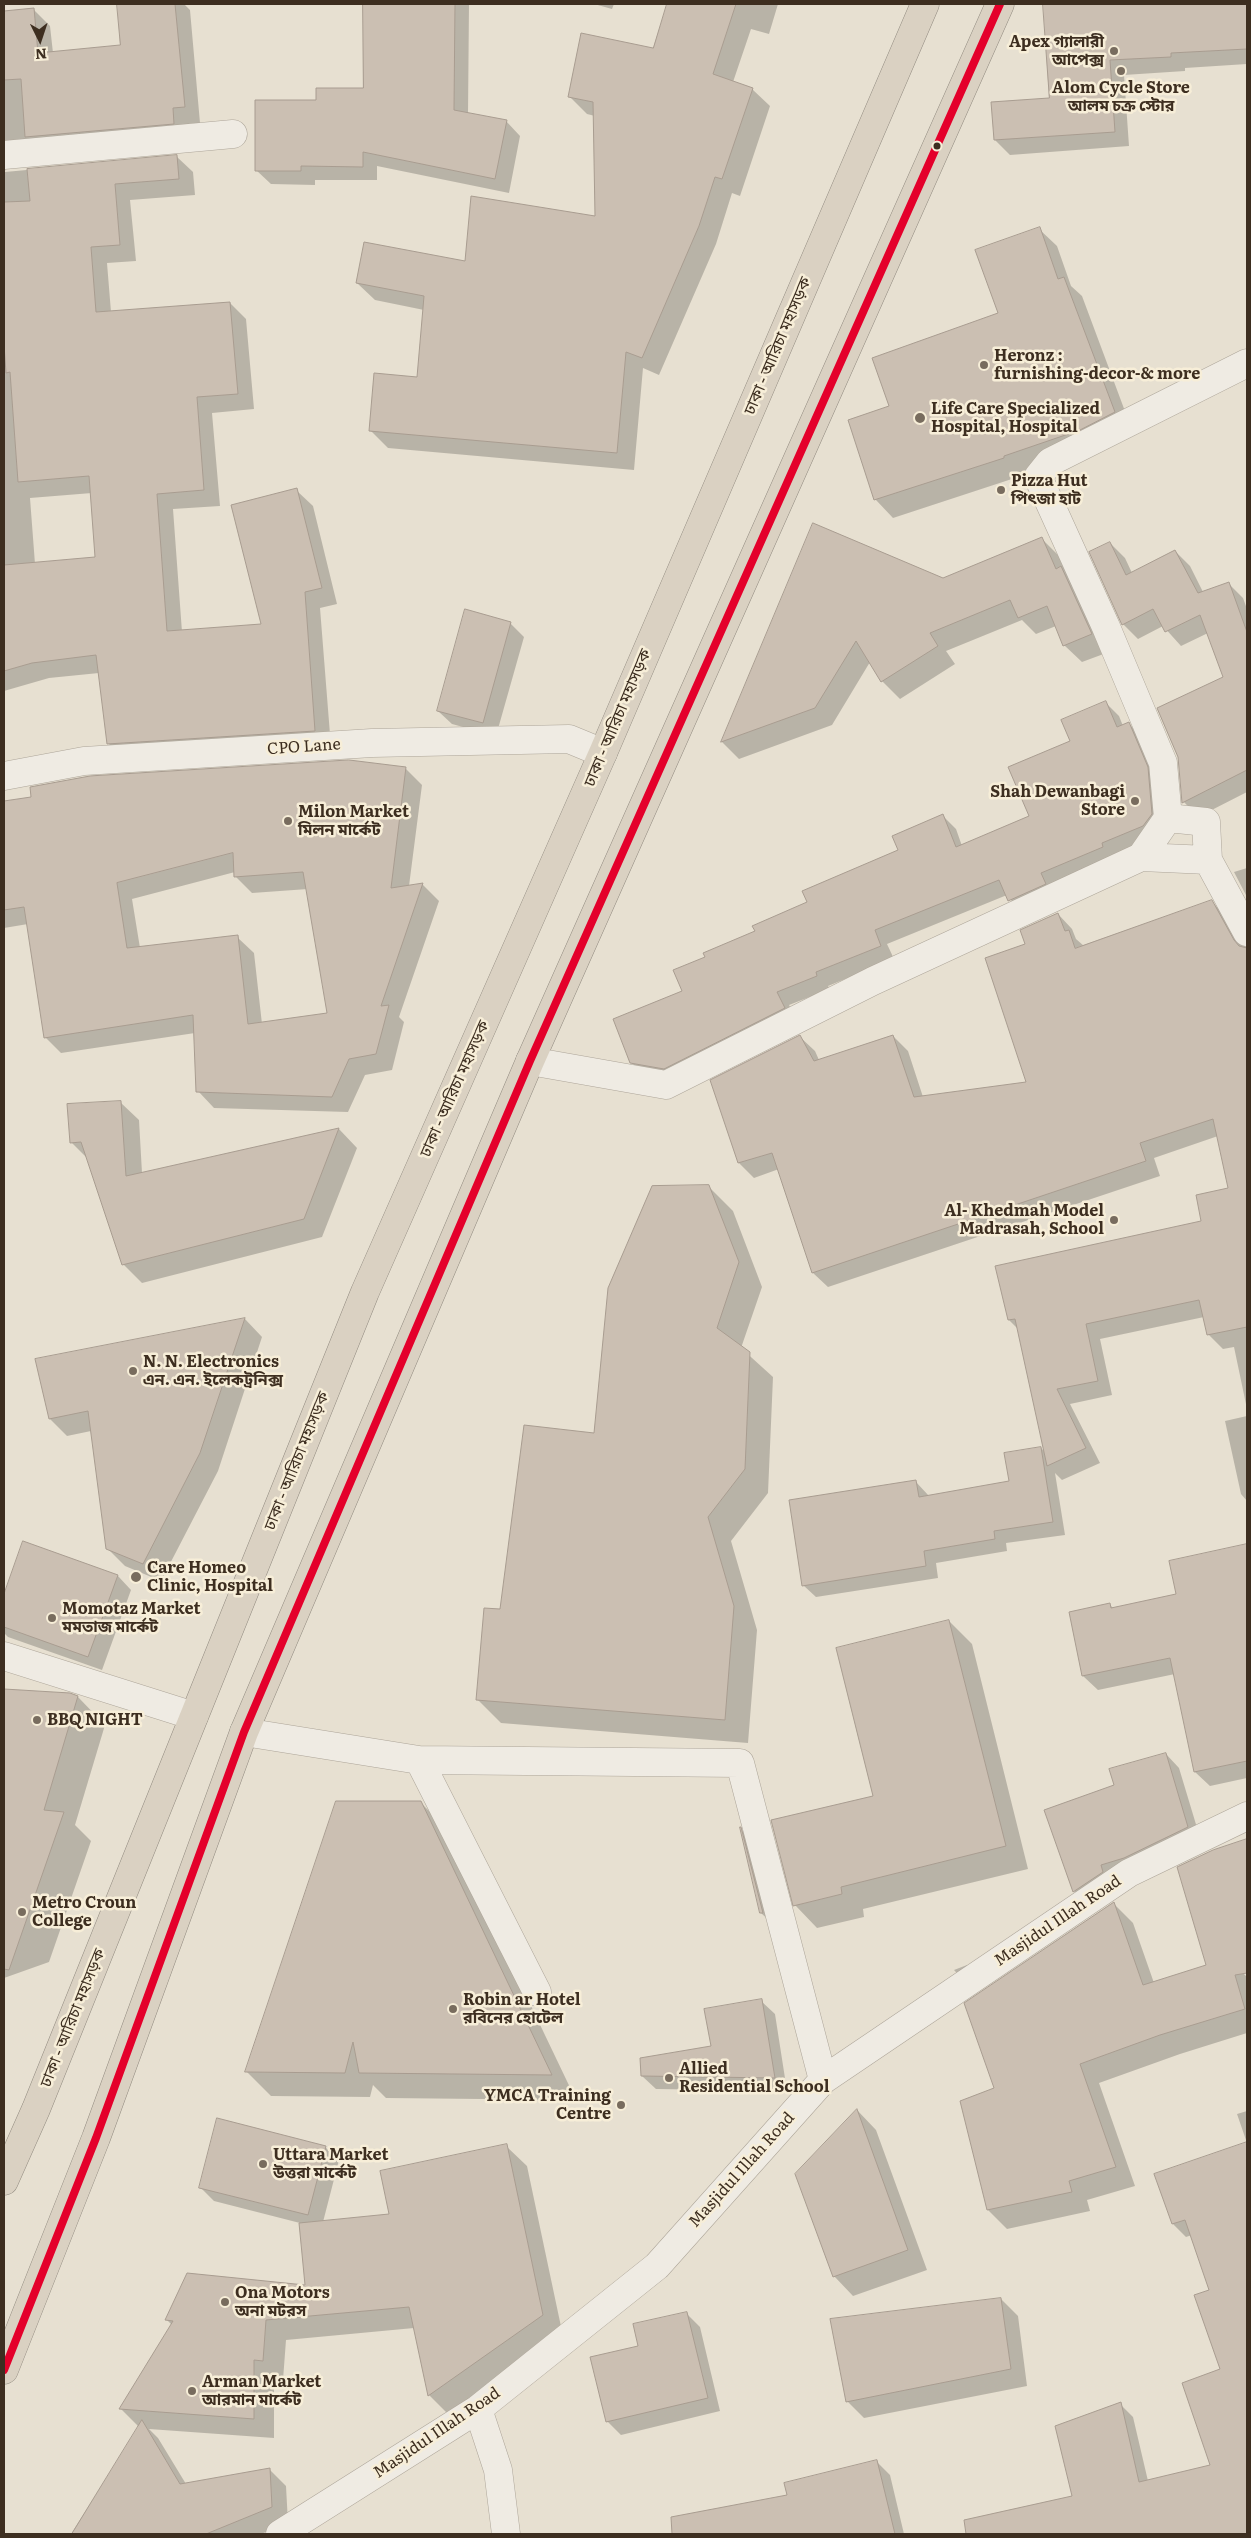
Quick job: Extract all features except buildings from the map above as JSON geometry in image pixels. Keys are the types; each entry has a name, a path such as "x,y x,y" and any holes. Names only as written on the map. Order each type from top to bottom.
{"highway":[{"name":"ঢাকা - আরিচা মহাসড়ক","path":"4,2181 40,2100 366,1292 603,753 925,4"},
{"path":"4,2370 96,2138 244,1732 530,1061 1000,4"}],"street":[{"path":"4,155 234,134"},
{"path":"1141,857 1168,818 1163,763 1106,627 1038,477 1050,462 1247,363"},
{"name":"CPO Lane","path":"4,776 84,761 372,743 569,739 603,753"},
{"path":"1168,818 1206,822 1208,860 1247,932"},
{"path":"530,1061 666,1085 873,980 1141,857 1208,860"},
{"path":"4,1656 194,1716"},
{"path":"244,1732 419,1760 740,1763 823,2080"},
{"path":"419,1760 537,1992"},
{"name":"Masjidul Illah Road","path":"280,2534 478,2410 657,2266 823,2080 1129,1873 1247,1816"},
{"path":"478,2410 498,2470 506,2534"}],"transit line":[{"path":"4,2370 96,2138 244,1732 530,1061 1000,4"}],"place":[{"name":"Apex গ্যালারী আপেক্স","path":"1114,51"},
{"name":"Alom Cycle Store আলম চক্র স্টোর","path":"1121,71"},
{"name":"Heronz : furnishing-decor-& more","path":"984,365"},
{"name":"Life Care Specialized Hospital, Hospital","path":"920,418"},
{"name":"Pizza Hut পিৎজা হাট","path":"1001,490"},
{"name":"Shah Dewanbagi Store","path":"1135,801"},
{"name":"Milon Market মিলন মার্কেট","path":"288,821"},
{"name":"Al- Khedmah Model Madrasah, School","path":"1114,1220"},
{"name":"N. N. Electronics এন. এন. ইলেকট্রনিক্স","path":"133,1371"},
{"name":"Care Homeo Clinic, Hospital","path":"136,1577"},
{"name":"Momotaz Market মমতাজ মার্কেট","path":"52,1618"},
{"name":"BBQ NIGHT","path":"37,1720"},
{"name":"Metro Croun College","path":"22,1912"},
{"name":"Robin ar Hotel রবিনের হোটেল","path":"453,2009"},
{"name":"Allied Residential School","path":"669,2078"},
{"name":"YMCA Training Centre","path":"621,2105"},
{"name":"Uttara Market উত্তরা মার্কেট","path":"263,2164"},
{"name":"Ona Motors অনা মটরস","path":"225,2302"},
{"name":"Arman Market আরমান মার্কেট","path":"192,2391"}]}
